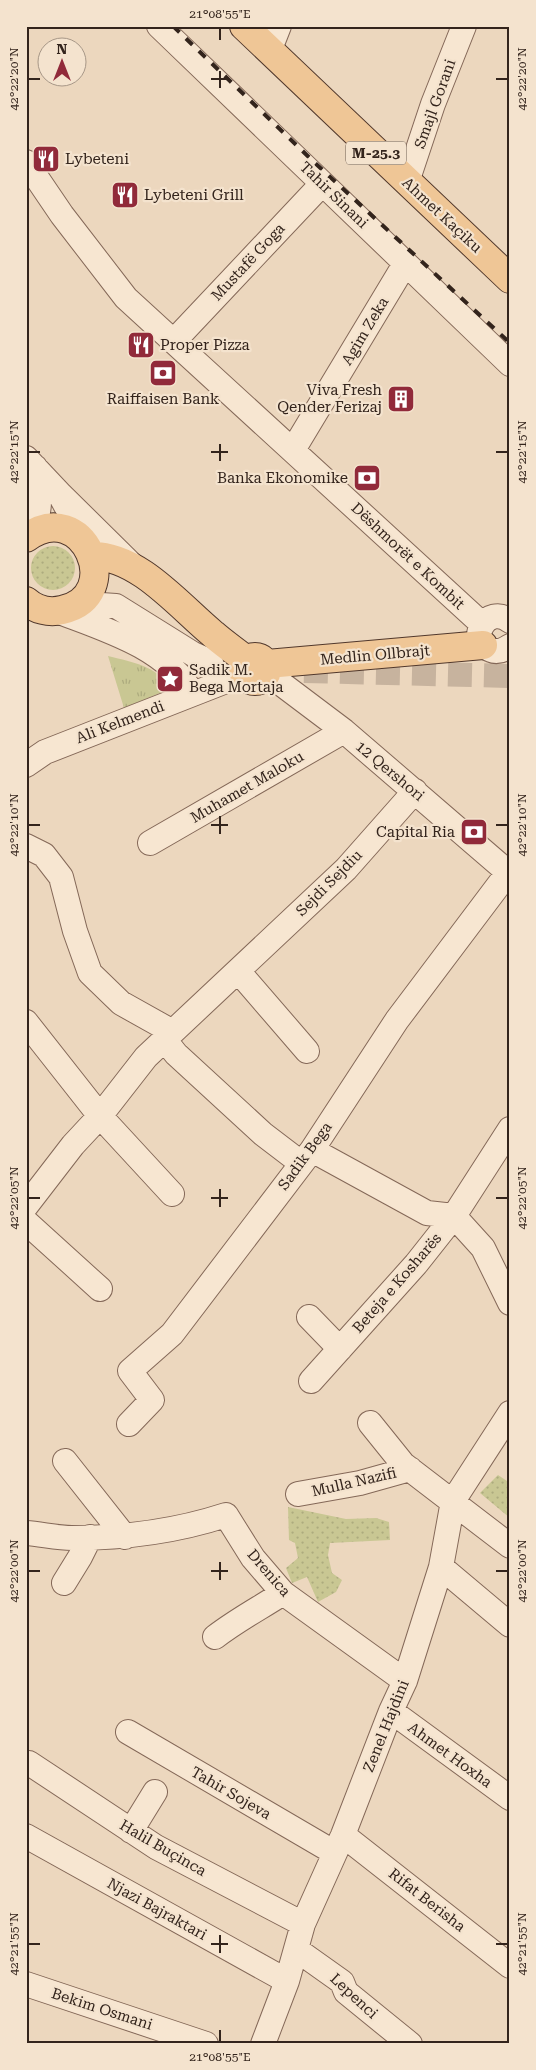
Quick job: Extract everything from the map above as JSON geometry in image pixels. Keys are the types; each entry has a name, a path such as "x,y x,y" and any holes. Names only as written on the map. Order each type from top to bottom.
{"main road":[{"name":"Ahmet Kaçiku","path":"244,26 274,38 407,182 510,279"},
{"path":"28,536 39,530 57,528 66,530 90,554 114,560 138,572 180,604 212,634 256,668"},
{"path":"43,606 89,591 94,580 90,554"},
{"name":"Medlin Ollbrajt","path":"256,668 498,642"}],"street":[{"name":"Tahir Sinani","path":"159,26 510,364"},
{"name":"Smajl Gorani","path":"407,182 433,104 464,26"},
{"name":"Dëshmorët e Kombit","path":"26,162 62,215 126,298 293,450 498,642"},
{"name":"Mustafë Goga","path":"174,341 322,184"},
{"name":"Agim Zeka","path":"293,450 406,264"},
{"path":"31,462 59,493 138,572"},
{"path":"28,536 39,512 40,498 31,462"},
{"path":"59,493 105,587 126,610"},
{"path":"43,606 99,604 116,606 126,610 193,654 210,662"},
{"path":"43,606 101,628 154,655 184,678 192,693"},
{"path":"498,642 486,620 497,616 509,619"},
{"name":"Ali Kelmendi","path":"26,765 45,752 256,668"},
{"name":"12 Qershori","path":"256,668 344,731 509,872"},
{"name":"Muhamet Maloku","path":"150,843 344,731"},
{"name":"Sejdi Sejdiu","path":"26,1206 72,1144 100,1116 146,1057 346,869 415,791"},
{"path":"26,846 44,855 61,877 75,931 90,973 121,1002 168,1035 176,1054 262,1134 306,1156"},
{"name":"Sadik Bega","path":"128,1424 152,1400 130,1371 172,1334 306,1156 398,1020 509,872"},
{"path":"238,971 307,1051"},
{"path":"26,1022 100,1116 172,1194"},
{"name":"Beteja e Kosharës","path":"311,1380 416,1264 454,1216 510,1129"},
{"name":"Beteja e Kosharës","path":"306,1156 427,1213 454,1216"},
{"path":"454,1216 483,1248 510,1302"},
{"path":"26,1222 100,1289"},
{"path":"309,1317 340,1349"},
{"name":"Zenel Hajdini","path":"263,2044 287,1981 303,1924 339,1844 391,1711 405,1681 440,1567 453,1501 510,1413"},
{"name":"Mulla Nazifi","path":"370,1423 410,1469 510,1546"},
{"path":"65,1461 125,1536"},
{"name":"Mulla Nazifi","path":"298,1494 360,1483 410,1469"},
{"name":"Drenica","path":"26,1533 71,1538 125,1536 226,1515 252,1558 283,1593 405,1681"},
{"path":"64,1583 90,1537"},
{"path":"440,1567 510,1625"},
{"path":"215,1637 238,1619 283,1593"},
{"name":"Ahmet Hoxha","path":"391,1711 510,1798"},
{"name":"Tahir Sojeva","path":"128,1732 339,1844"},
{"name":"Halil Buçinca","path":"29,1763 156,1848 303,1924"},
{"path":"131,1831 155,1792"},
{"name":"Njazi Bajraktari","path":"26,1836 287,1981"},
{"name":"Rifat Berisha","path":"339,1844 510,1966"},
{"name":"Lepenci","path":"296,1950 342,1982 346,1992 410,2044"},
{"name":"Bekim Osmani","path":"26,1984 206,2044"}],"green space":[{"path":"57,546 69,552 74,559 74,577 69,584 62,589 49,590 41,587 34,580 31,564 34,556 41,549"},
{"path":"108,656 136,663 151,670 165,680 172,688 124,708"},
{"path":"498,1475 510,1483 510,1518 480,1493"},
{"path":"288,1507 346,1519 376,1518 389,1522 390,1540 330,1543 328,1555 332,1573 342,1580 336,1592 318,1602 307,1577 292,1583 286,1568 298,1558 295,1543 289,1540"}],"tunnel":[{"path":"211,662 263,669"},
{"path":"304,671 510,676"}],"railway":[{"path":"173,26 315,163 510,343"}],"place":[{"name":"Lybeteni","path":"46,159"},
{"name":"Lybeteni Grill","path":"125,195"},
{"name":"Proper Pizza","path":"141,345"},
{"name":"Raiffaisen Bank","path":"163,373"},
{"name":"Viva Fresh Qender Ferizaj","path":"401,399"},
{"name":"Banka Ekonomike","path":"367,478"},
{"name":"Sadik M. Bega Mortaja","path":"170,679"},
{"name":"Capital Ria","path":"474,832"}]}
